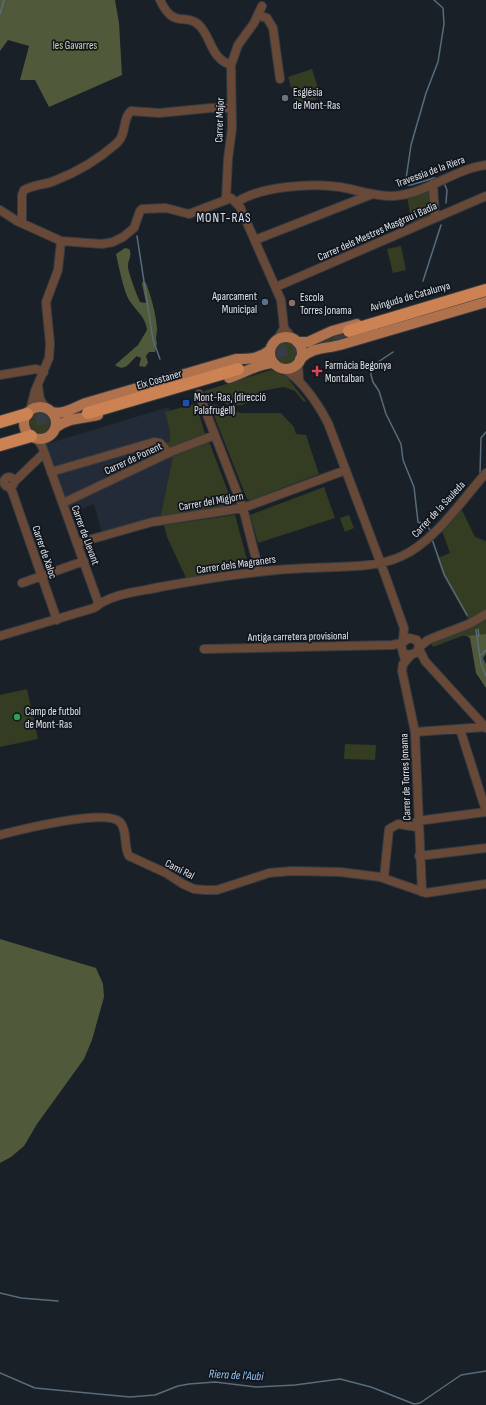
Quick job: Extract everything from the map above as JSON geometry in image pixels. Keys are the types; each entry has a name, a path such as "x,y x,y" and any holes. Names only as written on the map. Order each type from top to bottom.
{"highway":[{"path":"486,290 349,334 486,296"},
{"name":"Eix Costaner","path":"87,410 237,367"},
{"path":"0,422 28,413"},
{"path":"0,430 34,439"},
{"path":"0,438 34,439"},
{"path":"0,445 34,439"}],"main road":[{"name":"Avinguda de Catalunya","path":"295,341 308,342 332,331 486,286"},
{"path":"299,360 301,350 295,341 284,338 277,340 270,350 263,356 255,358 236,358 86,403 65,411 49,411 38,407 28,413 24,421 25,428 34,439 51,434 55,428 72,419 87,418 243,374 260,364 273,363 284,369 292,368 307,353 316,349 340,345 486,302"},
{"path":"270,350 270,357 273,363"},
{"path":"49,411 55,418 55,428"}],"street":[{"path":"160,0 169,15 178,19 195,22 200,27 215,54 224,63 231,65"},
{"name":"Carrer Major","path":"226,199 228,159 232,128 231,65 238,45 258,15 262,6"},
{"path":"258,15 267,18 273,28 280,79"},
{"path":"22,223 22,195 24,190 56,180 92,161 112,147 123,135 128,114 131,111 159,113 204,108 231,108"},
{"name":"Travessia de la Riera","path":"237,202 250,194 295,187 340,187 370,195 395,196 470,168 486,165"},
{"path":"435,218 438,181"},
{"path":"357,200 358,191"},
{"path":"255,240 370,195"},
{"name":"Carrer dels Mestres Masgrau i Badia","path":"276,287 486,196"},
{"path":"0,210 22,223 61,241 102,244 113,242 123,237 134,228 142,209 166,208 188,214 231,198 237,202 255,240 276,287 282,306 284,328 295,341"},
{"path":"28,413 38,385 48,364 50,353 46,302 58,270 61,241"},
{"path":"277,340 284,328"},
{"path":"299,360 299,380"},
{"path":"0,375 36,369 44,372"},
{"path":"284,369 299,380 320,408 328,423 404,628 413,638 420,641 428,640"},
{"path":"38,385 40,399 49,411"},
{"path":"199,394 243,508 259,571"},
{"name":"Carrer de Ponent","path":"63,503 169,453 215,435"},
{"path":"7,485 22,476 34,439"},
{"name":"Carrer de Llevant","path":"34,439 51,472 63,503 98,602 97,606"},
{"path":"51,472 154,442 160,443 169,453"},
{"name":"Carrer del Migjorn","path":"78,543 152,522 243,508 346,470"},
{"name":"Carrer de la Sauleda","path":"381,563 387,563 404,555 432,534 486,473"},
{"name":"Carrer de Xaloc","path":"7,485 42,576 57,620"},
{"path":"22,583 84,561"},
{"name":"Carrer dels Magraners","path":"0,636 57,620 97,606 119,595 259,571 381,563"},
{"path":"409,649 469,624 486,614"},
{"name":"Carrer de Torres Jonama","path":"404,628 409,649 402,671 415,732 417,824 422,892"},
{"path":"409,649 413,638"},
{"path":"409,649 413,638"},
{"name":"Antiga carretera provisional","path":"204,649 392,645 409,649 425,661 485,728"},
{"path":"415,732 485,728"},
{"path":"382,878 389,828 398,824 417,824 486,812 460,729"},
{"name":"Camí Ral","path":"0,835 41,825 91,818 113,818 120,822 122,826 129,856 166,873 194,889 216,890 280,871 340,872 382,878 422,892"},
{"path":"419,856 486,848"},
{"path":"422,892 486,884"}],"shaded area":[{"path":"169,407 174,453 159,521 103,536 94,504 69,514 45,446 46,444"}],"green space":[{"name":"les Gavarres","path":"0,0 115,0 119,23 122,75 49,107 35,80 20,80 29,46 8,40 0,51"},
{"path":"312,69 321,97 297,106 288,77"},
{"path":"430,189 431,216 412,224 407,197"},
{"path":"401,246 406,270 393,273 387,249"},
{"path":"125,248 129,249 130,252 128,268 140,302 146,303 142,284 143,281 146,283 148,288 156,317 157,343 155,352 149,352 146,356 148,363 145,367 139,366 141,358 137,356 125,367 122,368 115,365 138,345 147,330 145,321 129,300 123,284 116,254"},
{"path":"348,329 351,338 309,348 308,345"},
{"path":"285,341 294,344 297,353 294,362 285,365 276,362 273,353 276,344"},
{"path":"271,370 286,376 306,401 304,402 295,391 284,387 261,391 251,401 242,405 231,406 207,397 204,391"},
{"path":"209,403 241,413 281,413 294,427 296,434 306,435 319,474 251,500 247,499"},
{"path":"196,404 205,434 168,449 164,443 170,442 170,431 165,412"},
{"path":"40,411 49,414 52,423 49,432 40,435 31,432 28,423 31,414"},
{"path":"207,442 210,444 233,505 232,507 160,518 173,456"},
{"path":"324,487 335,518 258,543 250,515"},
{"path":"460,506 475,537 486,541 486,611 474,618 429,636 429,634 468,619 444,577 437,558 450,553 441,528"},
{"path":"235,515 249,567 186,578 167,537 164,525"},
{"path":"349,515 354,528 345,532 340,518"},
{"path":"486,618 486,634 481,636 462,636 433,647 431,643"},
{"path":"486,634 486,654 483,658 486,664 486,688 476,673 470,638 467,636"},
{"name":"Camp de futbol de Mont-Ras","path":"27,689 38,739 0,747 0,695"},
{"path":"345,744 376,745 375,760 344,759"},
{"path":"0,939 96,968 103,984 104,997 92,1040 84,1059 37,1124 24,1146 11,1157 0,1163"}],"waterway":[{"path":"0,14 4,0"},
{"path":"434,0 443,8 444,24 438,62 426,93 411,145 406,179 408,185 411,185 434,178 440,178"},
{"path":"444,183 447,190 446,203"},
{"path":"423,281 441,225"},
{"path":"137,236 153,340 160,359"},
{"path":"393,352 372,366 371,375 373,382 379,391 386,414 401,444 403,460 414,487 418,522 427,525 431,532"},
{"path":"480,474 481,438 486,432"},
{"path":"432,539 444,574 467,615"},
{"name":"Riera de l'Aubi","path":"478,629 479,636"},
{"name":"Riera de l'Aubi","path":"476,630 481,664 486,676"},
{"name":"Riera de l'Aubi","path":"480,656 486,650"},
{"path":"0,1293 21,1298 58,1301"},
{"name":"Riera de l'Aubi","path":"0,1373 35,1388 130,1397 155,1395 178,1386 189,1384 215,1382 257,1387 295,1385 340,1379 371,1387 414,1404 420,1403 461,1375 486,1371"}],"tunnel":[{"path":"318,346 350,337"},
{"path":"258,358 312,342"},
{"path":"18,425 66,412"}],"place":[{"name":"Església de Mont-Ras","path":"285,98"},
{"name":"Aparcament Municipal","path":"265,302"},
{"name":"Escola Torres Jonama","path":"292,303"},
{"name":"Farmàcia Begonya Montalban","path":"317,371"},
{"name":"Mont-Ras, (direcció Palafrugell)","path":"186,403"},
{"name":"Camp de futbol de Mont-Ras","path":"17,717"}],"district":[{"name":"MONT-RAS","path":"224,217"}]}
